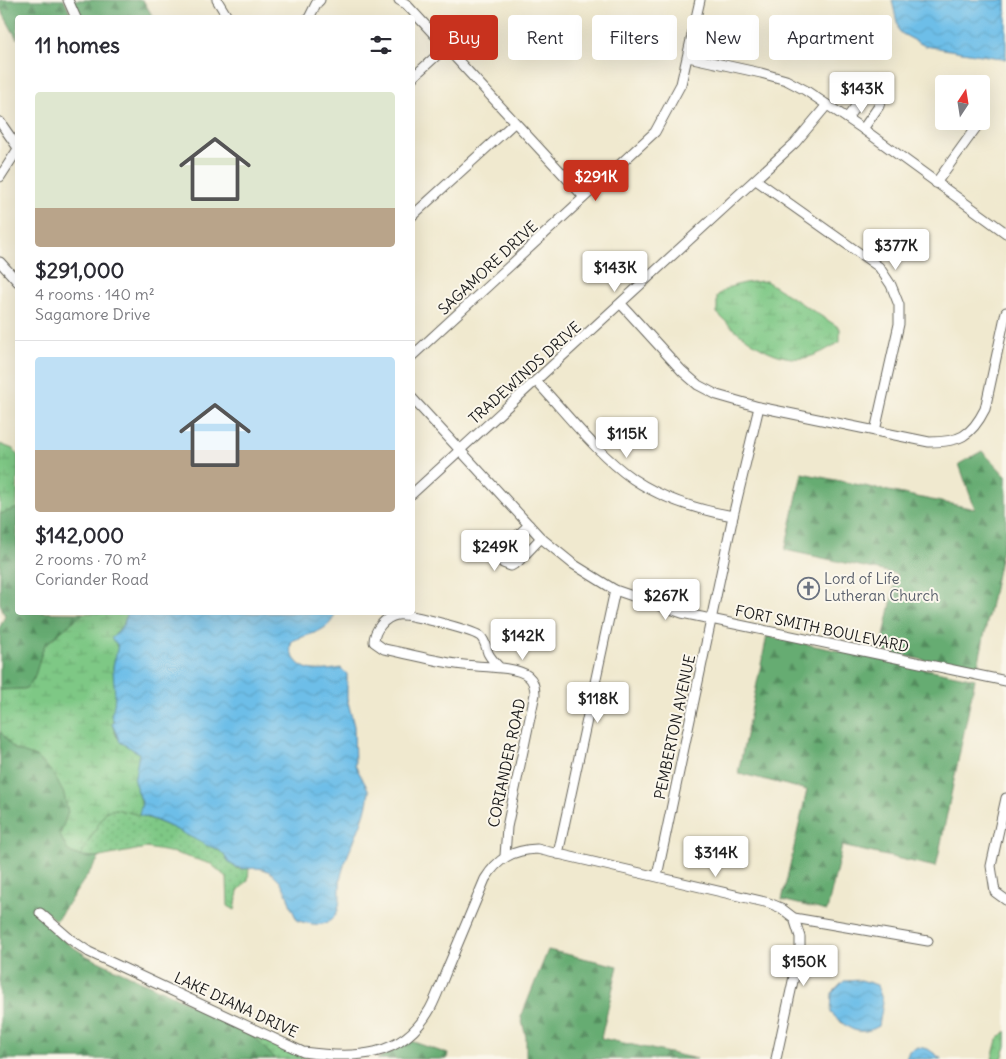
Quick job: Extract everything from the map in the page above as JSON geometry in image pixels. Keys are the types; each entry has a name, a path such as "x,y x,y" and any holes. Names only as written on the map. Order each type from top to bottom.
{"street":[{"path":"68,0 75,15"},
{"path":"217,0 226,15"},
{"path":"311,15 320,0"},
{"path":"400,0 415,15"},
{"name":"SAGAMORE DRIVE","path":"697,15 700,0"},
{"path":"415,15 430,31"},
{"path":"415,75 432,60"},
{"path":"458,60 584,197"},
{"name":"SAGAMORE DRIVE","path":"415,353 655,132 681,84 687,60"},
{"path":"701,60 786,80 827,104 863,129 1006,233"},
{"path":"847,118 865,94 871,93 876,95 880,102 879,106 863,129"},
{"name":"TRADEWINDS DRIVE","path":"415,491 756,180 795,143 827,104"},
{"path":"0,122 15,144"},
{"path":"415,213 514,123"},
{"path":"936,183 974,130"},
{"path":"0,178 15,153"},
{"path":"756,180 879,267 891,285 899,305 899,324 876,431"},
{"path":"0,262 15,279"},
{"path":"621,304 682,371 698,385 717,395 759,407 929,442 952,442 968,433 978,423 985,408 1006,312"},
{"path":"536,381 611,460 634,479 681,503 733,516"},
{"name":"FORT SMITH BOULEVARD","path":"415,401 541,538 573,564 615,590 658,607 713,620 1006,681"},
{"name":"PEMBERTON AVENUE","path":"657,876 713,620 733,516 759,407"},
{"path":"528,525 506,548 502,557 503,563 511,566 518,562 541,538"},
{"path":"558,854 615,590"},
{"name":"CORIANDER ROAD","path":"500,668 489,654 481,637 470,631 420,618 406,615 392,617 383,622 374,637 374,642 384,649 465,665 500,668 529,676 535,686 535,694 506,827 505,856"},
{"path":"1006,798 991,866 995,892 1006,900"},
{"path":"505,856 521,850 538,849 769,903 781,908 794,918 928,941"},
{"name":"LAKE DIANA DRIVE","path":"40,912 70,940 89,952 303,1052 336,1058 359,1059 377,1055 406,1038 429,1010 485,879 494,865 505,856"},
{"path":"776,1059 800,950 798,928 794,918"}],"green space":[{"path":"0,0 64,0 71,15 15,15 15,35 0,8"},
{"path":"72,0 143,0 152,15 80,15"},
{"path":"766,281 840,328 840,342 823,352 809,357 792,358 780,356 745,338 717,313 717,296 728,288 740,284"},
{"path":"0,444 13,449 15,452 15,509 0,514"},
{"path":"982,451 1006,476 1006,530 977,671 881,651 897,574 785,550 802,473 975,509 959,464"},
{"path":"15,509 15,615 81,615 44,646 34,679 25,689 0,690 0,627 5,616 0,603 0,514"},
{"path":"81,615 126,615 124,624 114,635 118,649 113,667 115,706 111,715 117,737 140,753 135,780 141,802 141,810 139,815 116,809 106,811 80,856 68,851 60,835 68,812 64,794 53,773 36,757 14,749 0,731 0,690 25,689 34,679 44,646"},
{"path":"767,636 975,679 936,867 842,846 827,911 782,900 807,790 738,773"},
{"path":"0,731 14,749 36,757 54,773 64,794 68,812 60,835 71,852 80,856 100,857 56,921 40,907 35,913 67,943 87,956 247,1030 275,1059 0,1059"},
{"path":"116,809 142,816 193,837 221,852 233,866 243,869 249,868 248,880 238,891 235,910 228,906 227,878 211,864 175,853 146,848 100,857 80,856 106,811"},
{"path":"548,950 618,966 601,1038 697,1059 526,1059 526,1037 521,1017"},
{"path":"247,1030 302,1056 315,1059 275,1059"},
{"path":"1006,1031 1006,1046 1002,1059 992,1059 997,1040"},
{"path":"411,1041 448,1054 447,1059 377,1059"}],"water":[{"path":"892,0 1006,0 1006,59 925,46 899,32"},
{"path":"126,615 334,615 329,624 318,632 292,641 290,648 293,656 303,667 317,670 341,668 347,674 347,698 354,726 355,765 369,791 365,813 341,876 338,911 331,920 323,924 298,921 282,884 273,874 258,868 245,869 236,867 217,849 165,824 139,815 142,802 134,782 139,753 120,742 112,724 114,722 111,715 115,697 113,667 117,644 111,639 124,624"},
{"path":"861,980 877,985 883,1002 879,1026 872,1030 853,1030 831,1013 832,993 844,981"},
{"path":"918,1047 928,1049 942,1059 906,1059 909,1051"}],"place":[{"name":"Lord of Life Lutheran Church","path":"808,588"}]}
